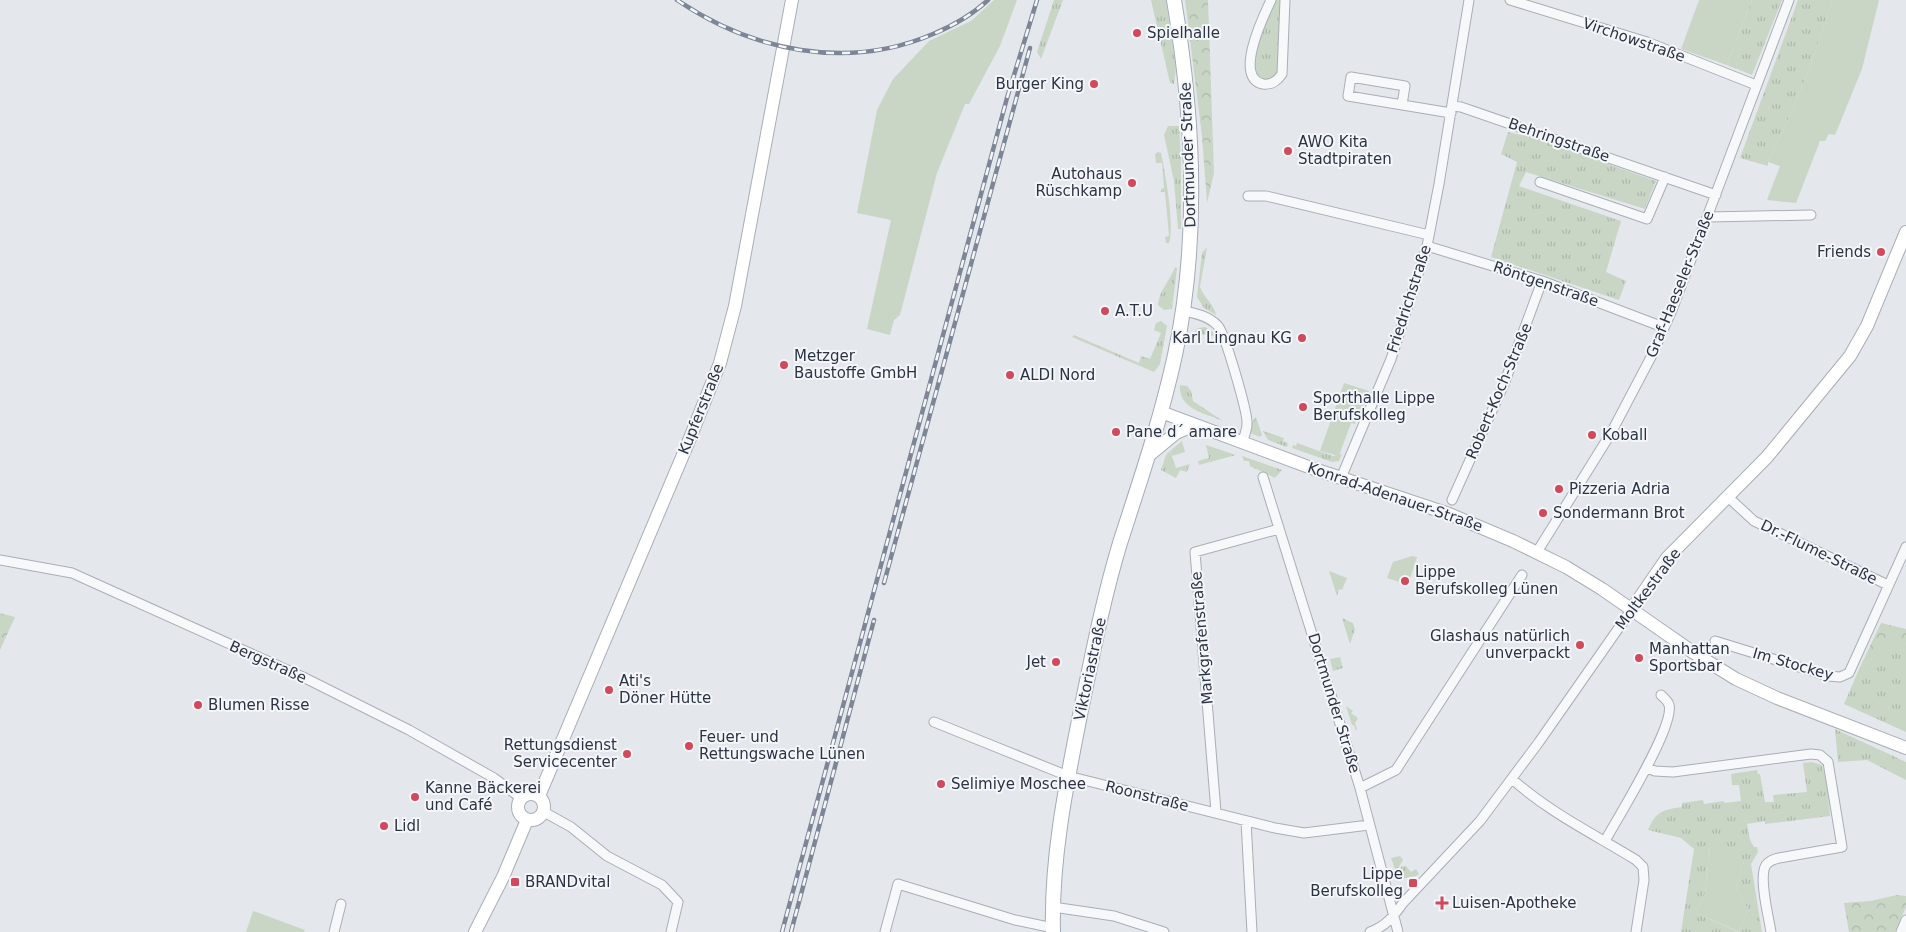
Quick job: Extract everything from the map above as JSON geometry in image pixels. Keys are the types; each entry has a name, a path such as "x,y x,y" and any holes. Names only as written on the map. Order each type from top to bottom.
{"main road":[{"name":"Dortmunder Straße","path":"1161,412 1175,355 1183,311 1190,253 1191,154 1185,74 1174,0"},
{"name":"Viktoriastraße","path":"1053,930 1055,870 1068,776 1105,598 1161,412"}],"street":[{"name":"Kupferstraße","path":"539,796 720,363 735,306 792,0"},
{"path":"1271,0 1253,44 1249,63 1250,73 1254,79 1266,84 1272,84 1282,74 1285,0"},
{"name":"Friedrichstraße","path":"1341,478 1391,359 1427,246 1469,0"},
{"name":"Virchowstraße","path":"1510,0 1647,42 1756,85"},
{"name":"Graf-Haeseler-Straße","path":"1537,552 1612,433 1672,310 1789,0"},
{"path":"1402,105 1405,86 1352,77 1348,96 1402,105 1451,109"},
{"name":"Behringstraße","path":"1451,109 1469,110 1716,195"},
{"path":"1540,182 1648,219 1665,177"},
{"path":"1248,196 1266,196 1429,235"},
{"path":"1708,217 1811,215"},
{"name":"Moltkestraße","path":"1370,932 1382,928 1480,821 1512,779 1666,558 1767,457 1850,356 1866,326 1906,232"},
{"name":"Röntgenstraße","path":"1427,246 1542,281 1663,327"},
{"name":"Robert-Koch-Straße","path":"1452,500 1504,384 1542,281"},
{"path":"1183,311 1199,314 1212,320 1220,328 1245,411 1247,424 1242,443"},
{"name":"Konrad-Adenauer-Straße","path":"1161,412 1242,443 1449,514 1537,552 1566,567 1632,609 1694,653 1752,687 1906,748"},
{"path":"1148,456 1176,433 1195,425"},
{"name":"Dortmunder Straße","path":"1263,477 1360,788 1398,932"},
{"name":"Dr.-Flume-Straße","path":"1728,497 1754,521 1888,585"},
{"name":"Markgrafenstraße","path":"1216,812 1195,552 1279,529"},
{"name":"Im Stockey","path":"1715,641 1810,671 1840,677 1849,673 1906,547"},
{"name":"Bergstraße","path":"0,560 72,574 303,677 409,730 494,778 521,798"},
{"path":"1360,788 1396,770 1522,575"},
{"path":"1605,841 1647,768 1669,712 1668,704 1661,696"},
{"name":"Roonstraße","path":"934,722 1068,776 1246,821 1304,833 1369,825"},
{"path":"1647,768 1655,771 1673,772 1815,754 1820,755 1828,762 1837,807 1842,847 1779,858 1770,861 1766,865 1763,879 1771,932"},
{"path":"1512,779 1534,799 1636,860 1643,867 1644,880 1636,932"},
{"path":"527,794 539,796 544,804 544,812 537,820 527,820 520,815 518,810 521,798 527,794"},
{"path":"544,812 571,827 607,856 662,884 678,902 671,932"},
{"path":"476,932 503,877 527,820"},
{"path":"1246,821 1252,932"},
{"path":"885,932 898,884 1053,930"},
{"path":"334,932 341,904"},
{"path":"1053,906 1114,916 1164,932"},
{"path":"1901,932 1906,920"}],"green space":[{"path":"994,0 1017,0 1000,46 969,104 965,104 937,173 900,315 894,320 890,335 867,329 891,220 857,213 877,110 893,79 929,41 971,21"},
{"path":"1054,0 1063,0 1041,59 1037,52"},
{"path":"1151,0 1166,0 1176,68 1174,84 1170,83"},
{"path":"1185,0 1208,0 1214,173 1207,203 1202,136"},
{"path":"1275,0 1283,0 1279,74 1274,79 1263,81 1253,73 1254,52"},
{"path":"1699,0 1752,0 1727,65 1681,49"},
{"path":"1752,0 1782,0 1752,75 1727,65"},
{"path":"1798,0 1832,0 1804,82 1768,162 1768,166 1740,158"},
{"path":"1832,0 1879,0 1862,69 1835,135 1829,134 1825,141 1820,141 1796,203 1767,200 1780,166 1768,162 1804,82"},
{"path":"1168,126 1179,126 1181,229 1178,229 1174,181 1164,135"},
{"path":"1508,132 1531,137 1656,181 1645,209 1526,172 1519,186 1621,221 1606,272 1626,281 1619,300 1491,257 1517,162 1501,154"},
{"path":"1161,153 1169,198 1171,235 1169,243 1166,243 1165,237 1169,236 1165,192 1161,192 1161,189 1164,188 1162,163 1156,163 1155,154"},
{"path":"1207,247 1200,287 1216,315 1204,308 1197,297 1202,253"},
{"path":"1175,267 1177,268 1172,309 1164,310 1158,305 1159,300 1162,290"},
{"path":"1161,321 1167,326 1160,364 1154,372 1072,337 1074,335 1139,363 1141,356 1150,359 1161,333 1154,330 1156,323"},
{"path":"1205,327 1213,332 1214,336 1197,334 1192,337 1192,334 1198,328"},
{"path":"1344,383 1369,391 1355,424 1351,423 1339,456 1320,451"},
{"path":"1180,385 1187,386 1191,391 1193,401 1223,421 1188,405 1180,393"},
{"path":"1256,417 1262,435 1260,437 1248,432 1250,425"},
{"path":"1263,431 1284,438 1283,441 1288,443 1287,447 1268,440"},
{"path":"1182,441 1185,452 1172,456 1170,451"},
{"path":"1297,443 1333,456 1342,454 1339,461 1332,462 1292,448"},
{"path":"1206,445 1236,455 1199,465 1198,461 1209,458"},
{"path":"1170,451 1176,468 1190,464 1187,472 1180,470 1176,478 1161,470 1166,455"},
{"path":"1242,456 1282,470 1275,478 1250,466 1249,461 1244,461"},
{"path":"1412,556 1417,557 1408,585 1387,578 1393,562"},
{"path":"1329,571 1347,578 1342,590 1339,589 1337,596"},
{"path":"0,613 15,617 0,650"},
{"path":"1342,618 1353,623 1355,629 1350,644"},
{"path":"1881,623 1906,629 1906,645 1892,643 1860,667"},
{"path":"1892,642 1906,645 1906,732 1844,704 1860,667"},
{"path":"1340,657 1343,668 1333,671 1330,659"},
{"path":"1346,706 1358,718 1355,723 1356,730 1354,725 1352,725"},
{"path":"1835,729 1906,762 1906,780 1867,760 1838,762"},
{"path":"1812,762 1822,765 1827,785 1830,816 1765,824 1765,821 1747,824 1750,840 1754,847 1757,847 1758,852 1751,864 1762,932 1739,932 1748,909 1736,888 1744,861 1710,847 1705,893 1696,913 1738,932 1681,932 1694,849 1681,838 1648,830 1657,815 1670,809 1682,807 1682,803 1703,800 1704,804 1741,801 1739,785 1732,785 1731,774 1757,770 1758,774 1760,774 1765,802 1774,802 1773,795 1807,792 1803,763"},
{"path":"1723,845 1744,861 1736,888 1748,909 1739,932 1696,913 1705,893 1710,847"},
{"path":"1400,856 1403,860 1396,872 1391,858"},
{"path":"1402,866 1406,866 1411,872 1416,869 1419,874 1400,879 1396,874"},
{"path":"1897,895 1906,896 1906,907 1895,932 1849,932 1844,903 1870,901"},
{"path":"253,911 305,930 304,932 246,932"}],"railway":[{"path":"677,0 706,18 768,43 801,50 834,53 867,51 900,45 933,34 969,15 988,0"},
{"path":"782,932 1007,98 1037,0"},
{"path":"884,583 1030,48"},
{"path":"791,932 874,620"}],"place":[{"name":"Spielhalle","path":"1137,33"},
{"name":"Burger King","path":"1094,84"},
{"name":"AWO Kita Stadtpiraten","path":"1288,151"},
{"name":"Autohaus Rüschkamp","path":"1132,183"},
{"name":"Friends","path":"1881,252"},
{"name":"A.T.U","path":"1105,311"},
{"name":"Karl Lingnau KG","path":"1302,338"},
{"name":"Metzger Baustoffe GmbH","path":"784,365"},
{"name":"ALDI Nord","path":"1010,375"},
{"name":"Sporthalle Lippe Berufskolleg","path":"1303,407"},
{"name":"Pane d´ amare","path":"1116,432"},
{"name":"Koball","path":"1592,435"},
{"name":"Pizzeria Adria","path":"1559,489"},
{"name":"Sondermann Brot","path":"1543,513"},
{"name":"Lippe Berufskolleg Lünen","path":"1405,581"},
{"name":"Glashaus natürlich unverpackt","path":"1580,645"},
{"name":"Manhattan Sportsbar","path":"1639,658"},
{"name":"Jet","path":"1056,662"},
{"name":"Ati's Döner Hütte","path":"609,690"},
{"name":"Blumen Risse","path":"198,705"},
{"name":"Feuer- und Rettungswache Lünen","path":"689,746"},
{"name":"Rettungsdienst Servicecenter","path":"627,754"},
{"name":"Selimiye Moschee","path":"941,784"},
{"name":"Kanne Bäckerei und Café","path":"415,797"},
{"name":"Lidl","path":"384,826"},
{"name":"BRANDvital","path":"515,882"},
{"name":"Lippe Berufskolleg","path":"1413,883"},
{"name":"Luisen-Apotheke","path":"1442,903"}]}
